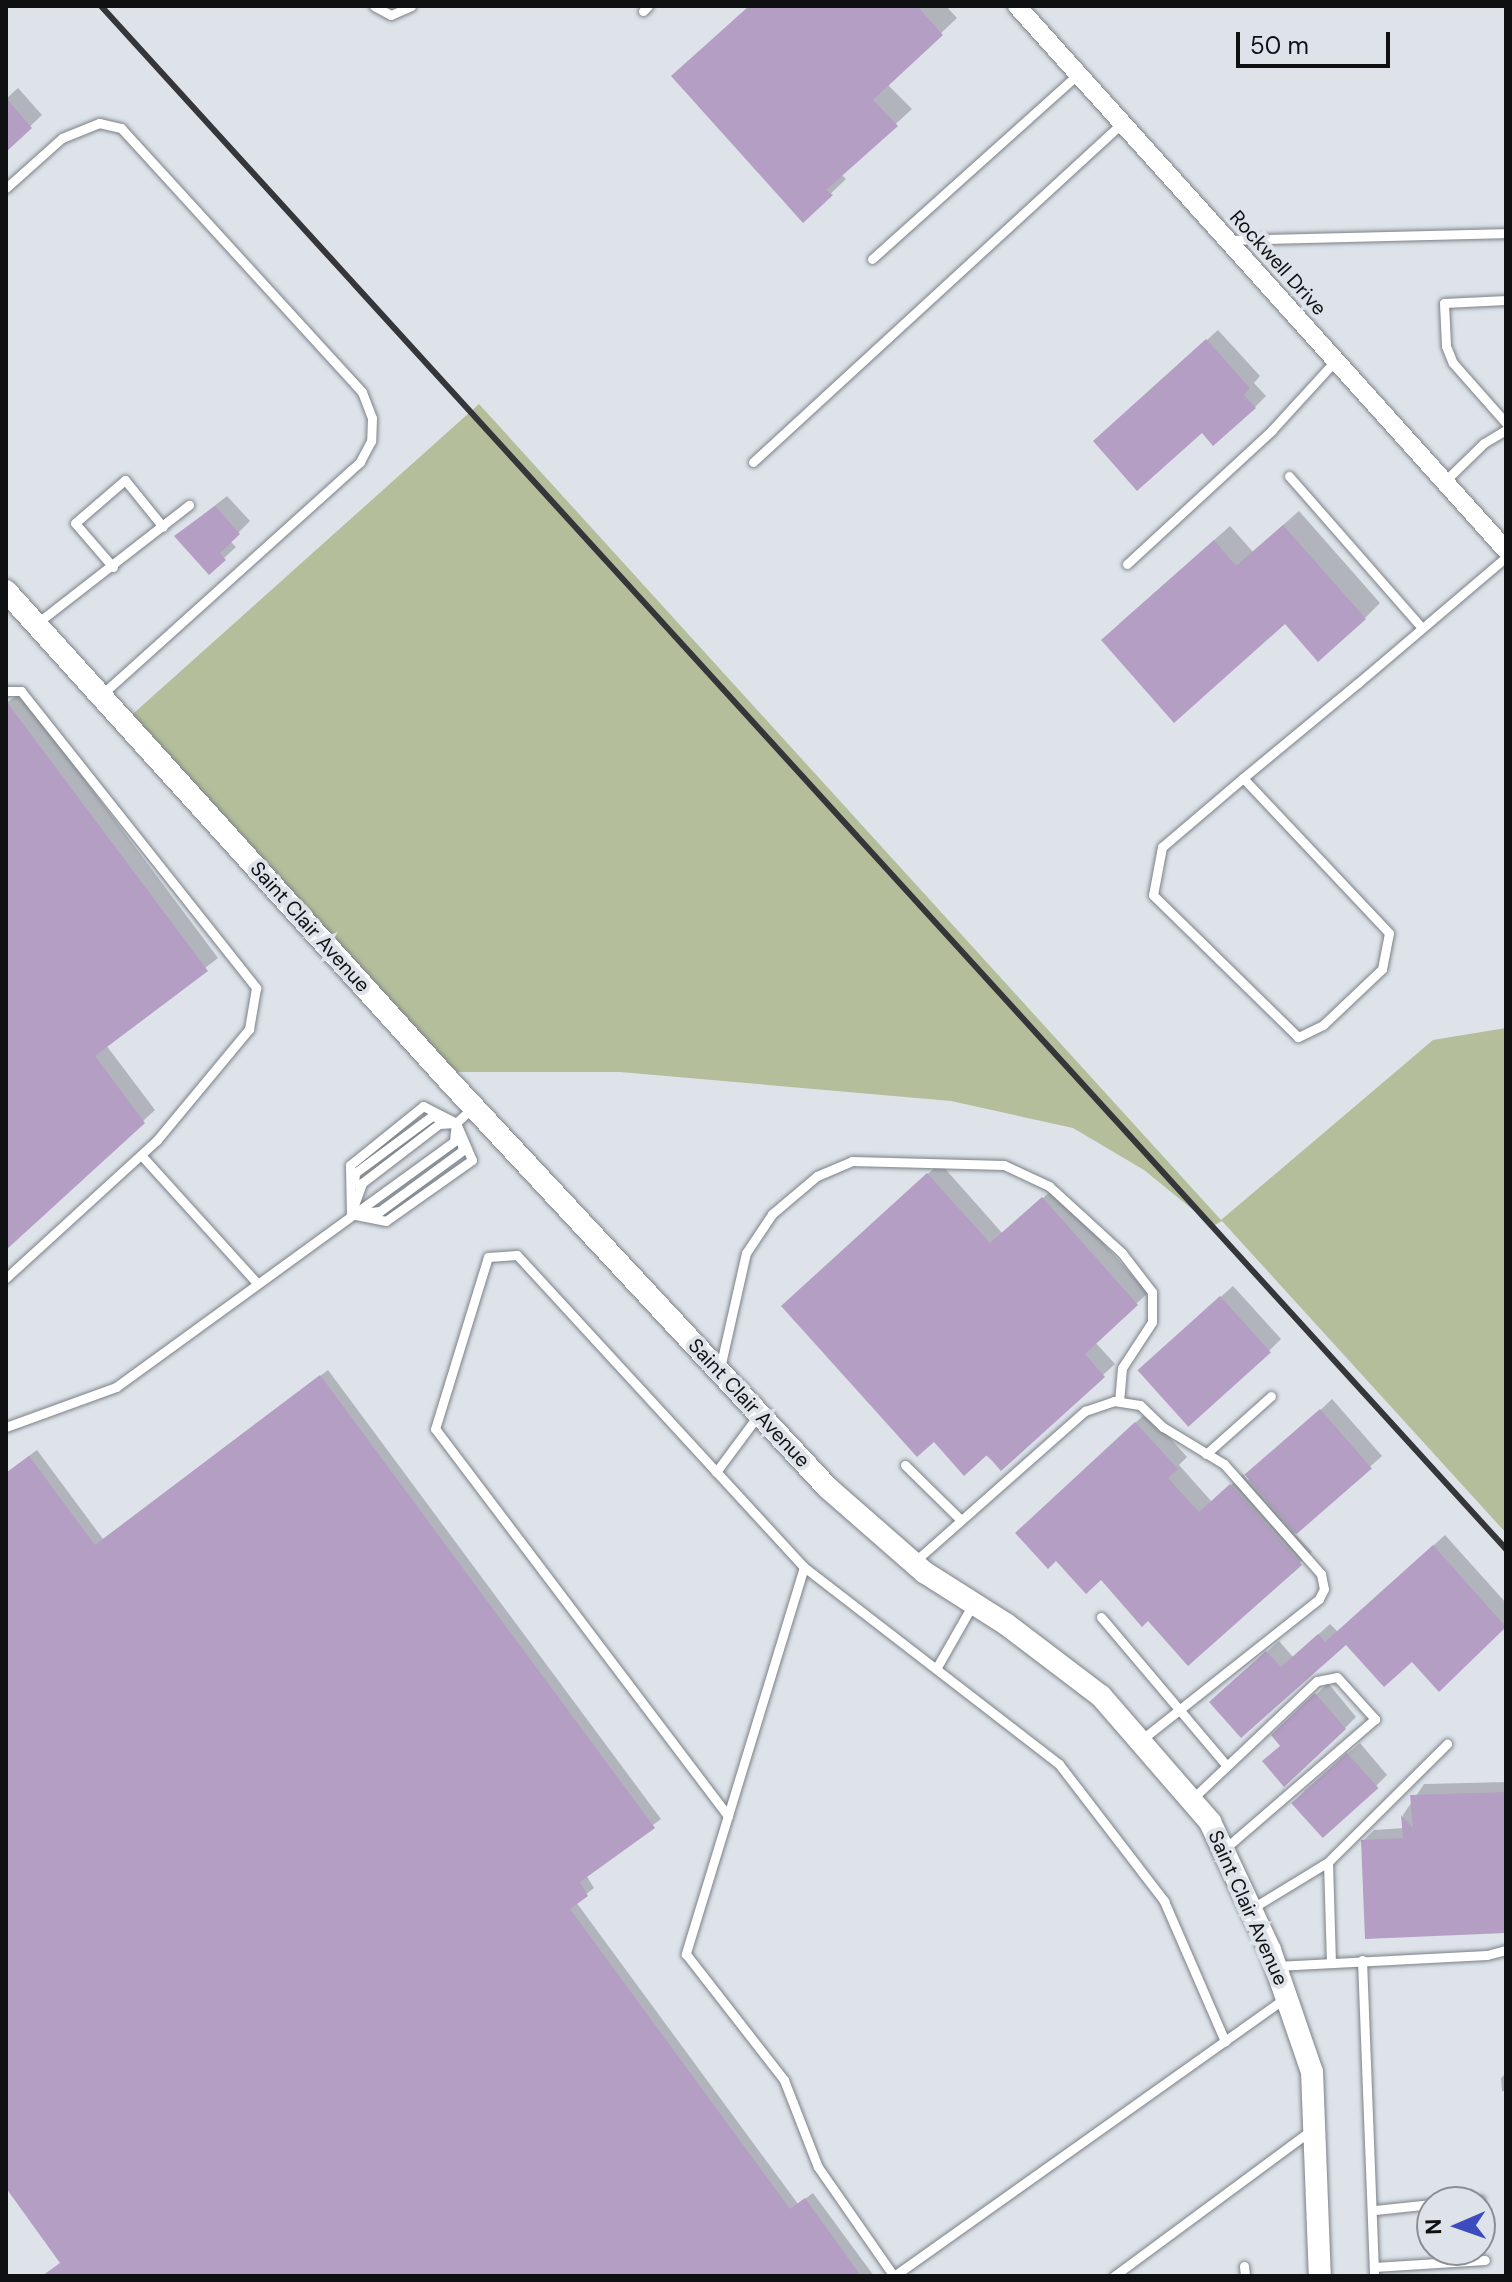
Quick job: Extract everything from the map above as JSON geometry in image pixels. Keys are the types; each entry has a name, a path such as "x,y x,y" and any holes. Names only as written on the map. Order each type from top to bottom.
{"street":[{"name":"Rockwell Drive","path":"1017,6 1506,550"},
{"name":"Saint Clair Avenue","path":"6,591 473,1107 828,1488 913,1563 1101,1696 1210,1822 1276,1966 1312,2072 1320,2276"}],"lane":[{"path":"374,6 391,15 411,6"},
{"path":"872,259 1078,74"},
{"path":"6,188 62,138 99,123 121,128 362,392 372,418 371,441 360,462 126,669 101,695"},
{"path":"753,462 1122,123"},
{"path":"1227,240 1506,233"},
{"path":"1506,300 1444,303 1446,346 1453,363 1506,423"},
{"path":"1127,564 1272,430 1336,360"},
{"path":"1445,481 1484,443 1506,430"},
{"path":"1289,476 1422,628"},
{"path":"113,567 75,523 125,480 163,527"},
{"path":"36,624 189,505"},
{"path":"1243,778 1389,933 1382,969 1323,1025 1298,1037 1153,895 1162,847 1243,778 1506,557"},
{"path":"6,691 21,691 256,988 249,1029 141,1155 6,1278"},
{"path":"423,1106 456,1123 472,1160 386,1221 351,1214 350,1165 423,1106"},
{"path":"351,1214 362,1183 439,1124 456,1123 473,1107"},
{"path":"6,1427 116,1387 454,1141 456,1123"},
{"path":"141,1155 257,1283"},
{"path":"719,1372 746,1253 772,1214 817,1176 852,1161 1004,1165 1049,1186 1122,1253 1152,1292 1152,1322 1122,1368 1119,1400"},
{"path":"728,1816 435,1429 488,1257 517,1255 804,1567 1059,1764 1164,1901 1225,2041"},
{"path":"1206,1454 1271,1396"},
{"path":"913,1563 1085,1411 1119,1400 1140,1405 1224,1464 1321,1574 1324,1589 1319,1599 1140,1741"},
{"path":"716,1472 759,1414"},
{"path":"905,1465 961,1520"},
{"path":"804,1567 686,1954 784,2080 818,2167 893,2275 1286,1998"},
{"path":"937,1667 973,1603"},
{"path":"1101,1617 1227,1766"},
{"path":"1191,1800 1317,1681 1330,1676 1375,1719 1223,1850"},
{"path":"1251,1909 1328,1862 1447,1744"},
{"path":"1328,1862 1331,1962"},
{"path":"1276,1966 1506,1950"},
{"path":"1362,1960 1375,2210 1374,2272 1430,2266"},
{"path":"1114,2276 1314,2128"},
{"path":"1375,2210 1416,2206"}],"green space":[{"path":"479,404 1221,1220 1433,1040 1506,1028 1506,1533 1222,1221 1213,1226 1144,1170 1073,1128 951,1101 620,1072 441,1072 125,721"}],"building":[{"path":"749,6 917,6 943,35 873,100 898,126 826,190 833,195 803,223 671,76"},
{"path":"6,98 32,128 6,152"},
{"path":"1206,339 1250,388 1244,395 1256,408 1213,446 1202,433 1137,491 1093,441"},
{"path":"215,506 240,534 220,553 226,560 209,575 174,536"},
{"path":"1283,525 1366,619 1318,662 1285,624 1174,723 1101,640 1214,540 1236,566"},
{"path":"6,701 208,971 95,1056 145,1123 6,1250"},
{"path":"927,1173 990,1243 1042,1197 1138,1305 1085,1354 1105,1377 1001,1471 987,1455 964,1476 934,1442 917,1457 781,1306"},
{"path":"1220,1296 1271,1352 1188,1427 1138,1370"},
{"path":"320,1375 655,1828 580,1882 588,1896 570,1909 790,2209 805,2198 861,2276 42,2276 60,2263 6,2188 6,1473 29,1456 95,1545"},
{"path":"1320,1409 1372,1469 1296,1534 1245,1475"},
{"path":"1135,1422 1178,1469 1168,1478 1199,1512 1230,1484 1302,1565 1188,1666 1148,1621 1142,1627 1101,1580 1086,1594 1056,1561 1048,1569 1015,1533"},
{"path":"1433,1545 1506,1627 1439,1692 1412,1662 1384,1687 1346,1645 1241,1738 1209,1702 1266,1651 1281,1667 1318,1634 1325,1642"},
{"path":"1315,1693 1346,1729 1284,1787 1262,1761 1280,1746 1271,1735"},
{"path":"1347,1753 1378,1788 1323,1838 1291,1803"},
{"path":"1506,1792 1506,1933 1365,1939 1361,1840 1403,1838 1401,1815 1413,1828 1410,1795"}],"railway":[{"path":"101,6 1506,1549"}]}
